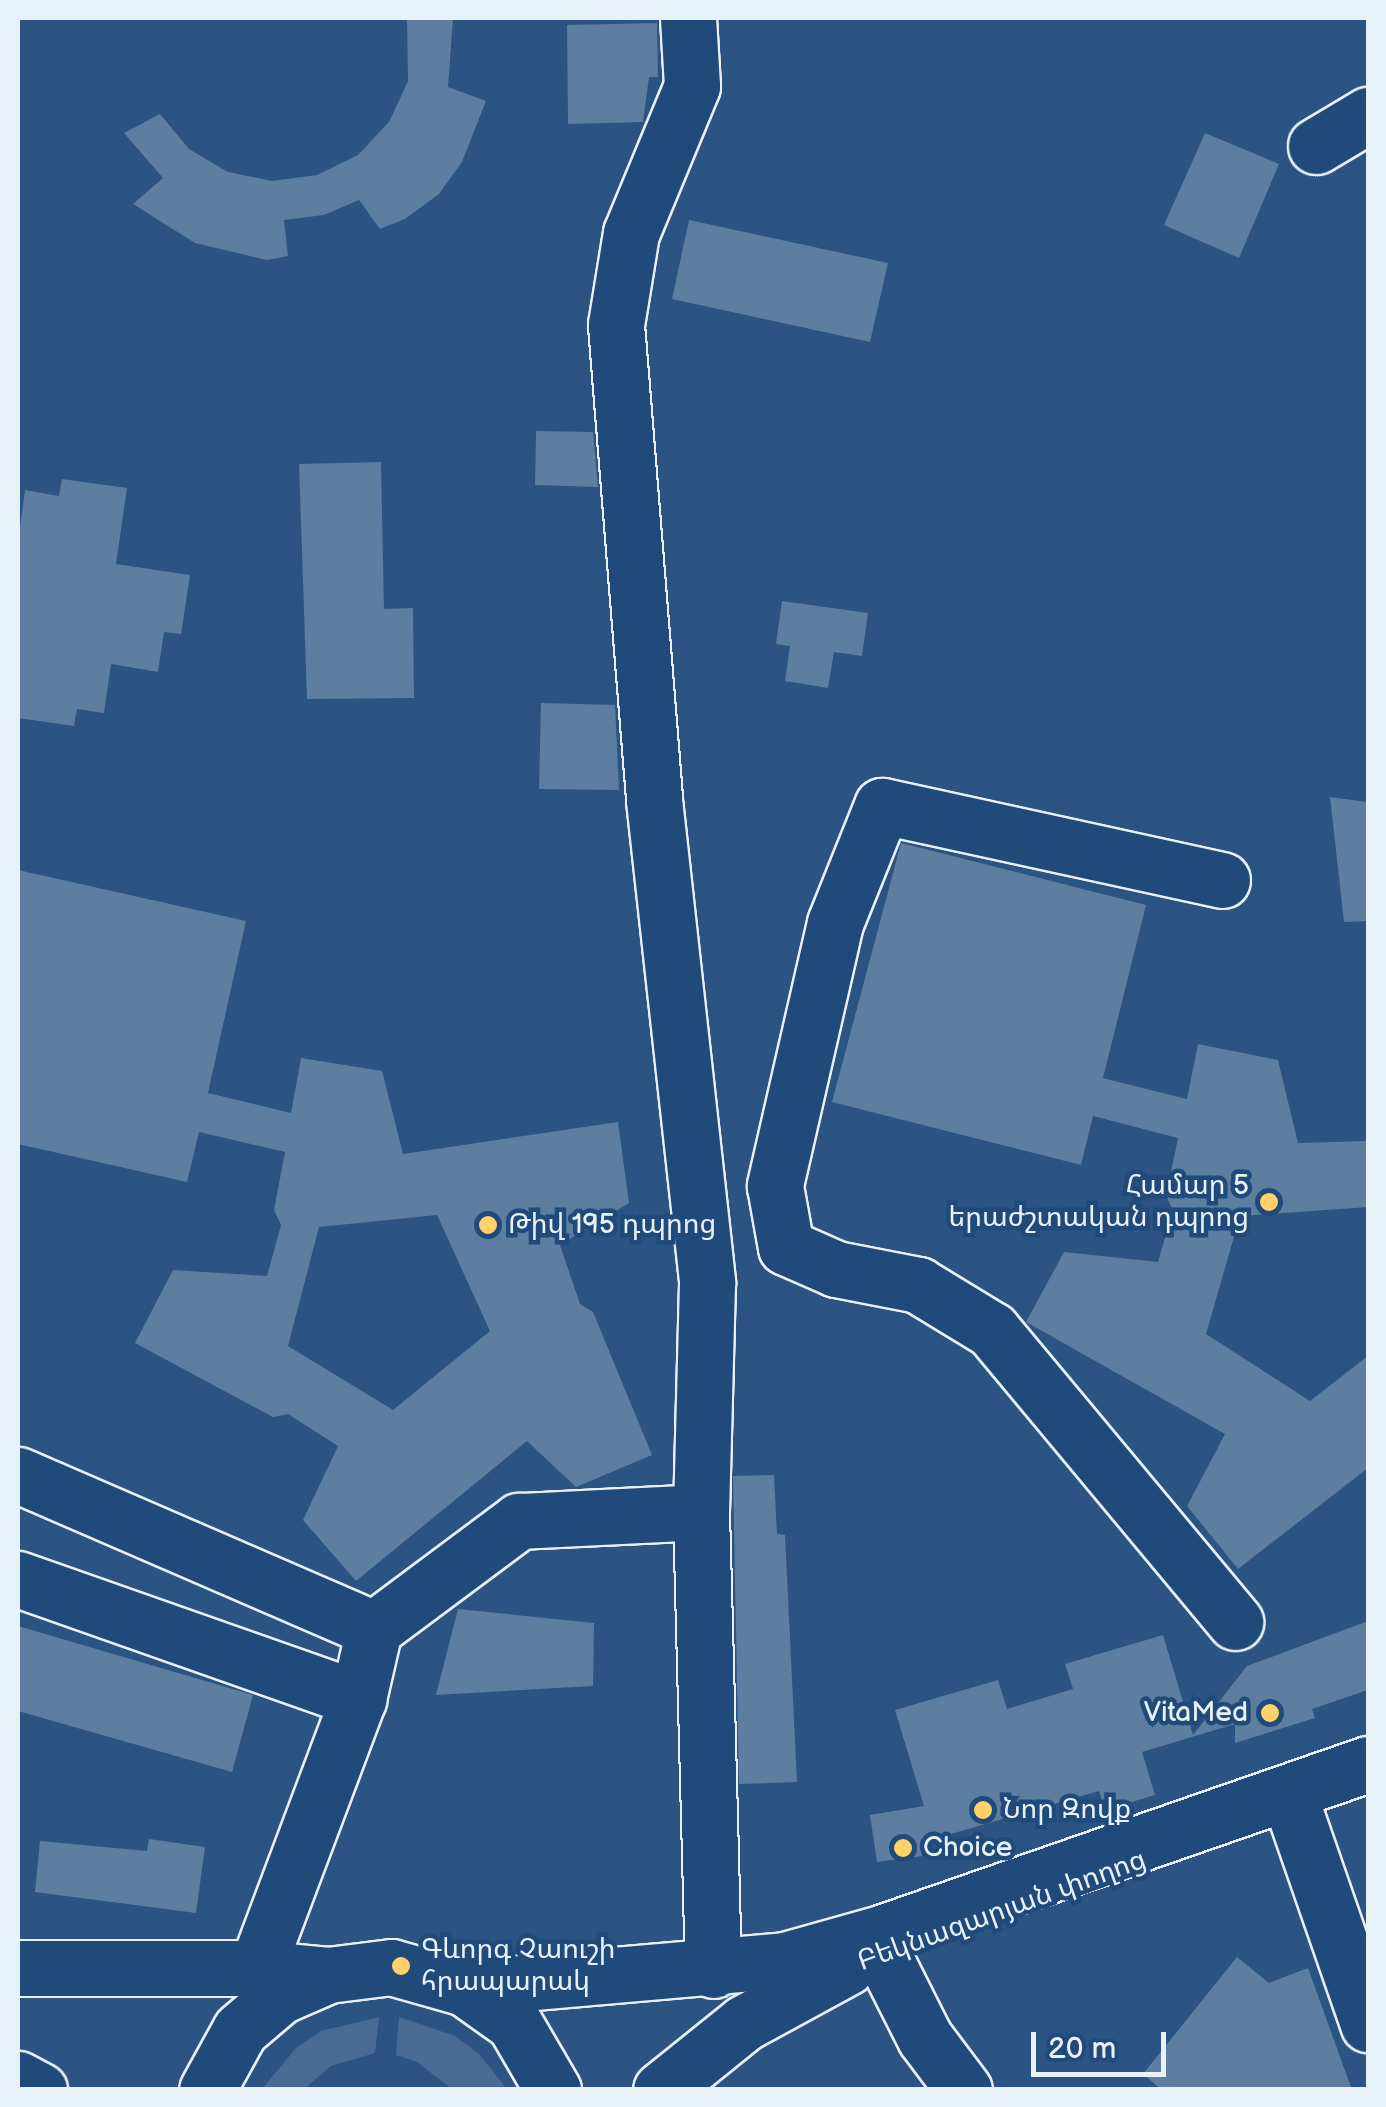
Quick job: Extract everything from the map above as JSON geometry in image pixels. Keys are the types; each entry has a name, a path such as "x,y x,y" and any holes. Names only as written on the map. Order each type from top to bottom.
{"street":[{"path":"688,18 692,86 631,232 616,324 654,800 707,1284 702,1512 713,1970"},
{"path":"1316,146 1368,115"},
{"path":"1222,880 882,806 835,923 775,1186 786,1247 836,1269 918,1285 992,1330 1235,1622"},
{"path":"18,1475 374,1629"},
{"path":"257,1968 358,1699 374,1629 519,1522 702,1512"},
{"path":"18,1579 358,1699"},
{"name":"Բեկնազարյան փողոց","path":"465,1988 713,1970 785,1960 881,1934 1368,1764"},
{"name":"Բեկնազարյան փողոց","path":"662,2090 784,1998 882,1953 1368,1782"},
{"path":"1293,1807 1368,2024"},
{"path":"882,1953 924,2038 964,2090"},
{"path":"18,1968 257,1968 328,1974 391,1967 465,1988 514,2023 553,2090"},
{"path":"207,2090 240,2030 280,1996 328,1974"},
{"path":"18,2079 39,2090"}],"shaded area":[{"path":"379,2017 375,2053 331,2066 304,2089 262,2089 296,2048 321,2031"},
{"path":"399,2017 455,2036 479,2054 507,2089 452,2089 417,2062 396,2055"}],"building":[{"path":"407,18 453,18 448,87 486,101 462,162 439,194 405,219 380,229 359,200 324,215 284,220 288,256 267,260 195,243 133,204 163,178 124,133 160,114 189,149 228,172 272,181 317,175 358,155 389,122 408,81"},
{"path":"657,23 658,77 649,77 643,122 568,124 567,25"},
{"path":"1205,133 1279,164 1239,258 1164,225"},
{"path":"689,220 888,263 870,342 672,299"},
{"path":"536,431 593,432 598,487 535,485"},
{"path":"381,462 384,609 413,608 414,698 307,699 299,464"},
{"path":"62,479 127,488 116,564 190,575 181,634 164,632 158,672 111,664 104,713 77,709 74,726 18,718 18,543 25,490 59,496"},
{"path":"782,601 868,613 862,656 834,652 828,688 785,681 790,646 776,644"},
{"path":"541,703 615,705 619,790 539,789"},
{"path":"1330,797 1368,802 1368,921 1344,922"},
{"name":"Համար 5 երաժշտական դպրոց","path":"901,843 1146,905 1103,1078 1187,1099 1198,1044 1278,1060 1298,1143 1368,1141 1368,1207 1240,1216 1206,1334 1310,1401 1368,1356 1368,1468 1238,1569 1187,1506 1225,1434 1026,1322 1064,1252 1158,1262 1173,1210 1166,1196 1178,1138 1093,1116 1081,1165 832,1102"},
{"name":"Թիվ 195 դպրոց","path":"18,870 246,921 208,1093 291,1113 301,1058 382,1071 403,1154 618,1122 629,1203 560,1245 580,1304 593,1312 652,1455 576,1487 527,1441 356,1581 303,1520 338,1446 288,1414 273,1417 135,1343 173,1270 267,1276 281,1225 274,1210 285,1152 199,1132 187,1182 18,1144","holes":["437,1215 490,1331 393,1410 288,1346 319,1227"]},
{"path":"774,1475 777,1534 785,1535 797,1782 739,1784 733,1476"},
{"path":"458,1609 594,1623 593,1686 436,1695"},
{"path":"1368,1621 1368,1690 1312,1709 1315,1718 1235,1743 1235,1724 1142,1752 1155,1795 1105,1810 1099,1791 920,1843 922,1856 877,1862 870,1815 924,1806 895,1710 998,1680 1007,1709 1073,1689 1065,1664 1163,1635 1193,1735 1247,1666"},
{"path":"18,1626 253,1695 232,1772 18,1711"},
{"path":"149,1839 205,1847 196,1913 35,1892 40,1841 147,1851"},
{"path":"1237,1957 1269,1983 1308,1968 1352,2090 1162,2090 1143,2074"}],"place":[{"name":"Համար 5 երաժշտական դպրոց","path":"1269,1202"},
{"name":"Թիվ 195 դպրոց","path":"488,1225"},
{"name":"VitaMed","path":"1270,1713"},
{"name":"Նոր Զովք","path":"983,1810"},
{"name":"Choice","path":"903,1848"},
{"name":"Գևորգ Չաուշի հրապարակ","path":"401,1966"}]}
